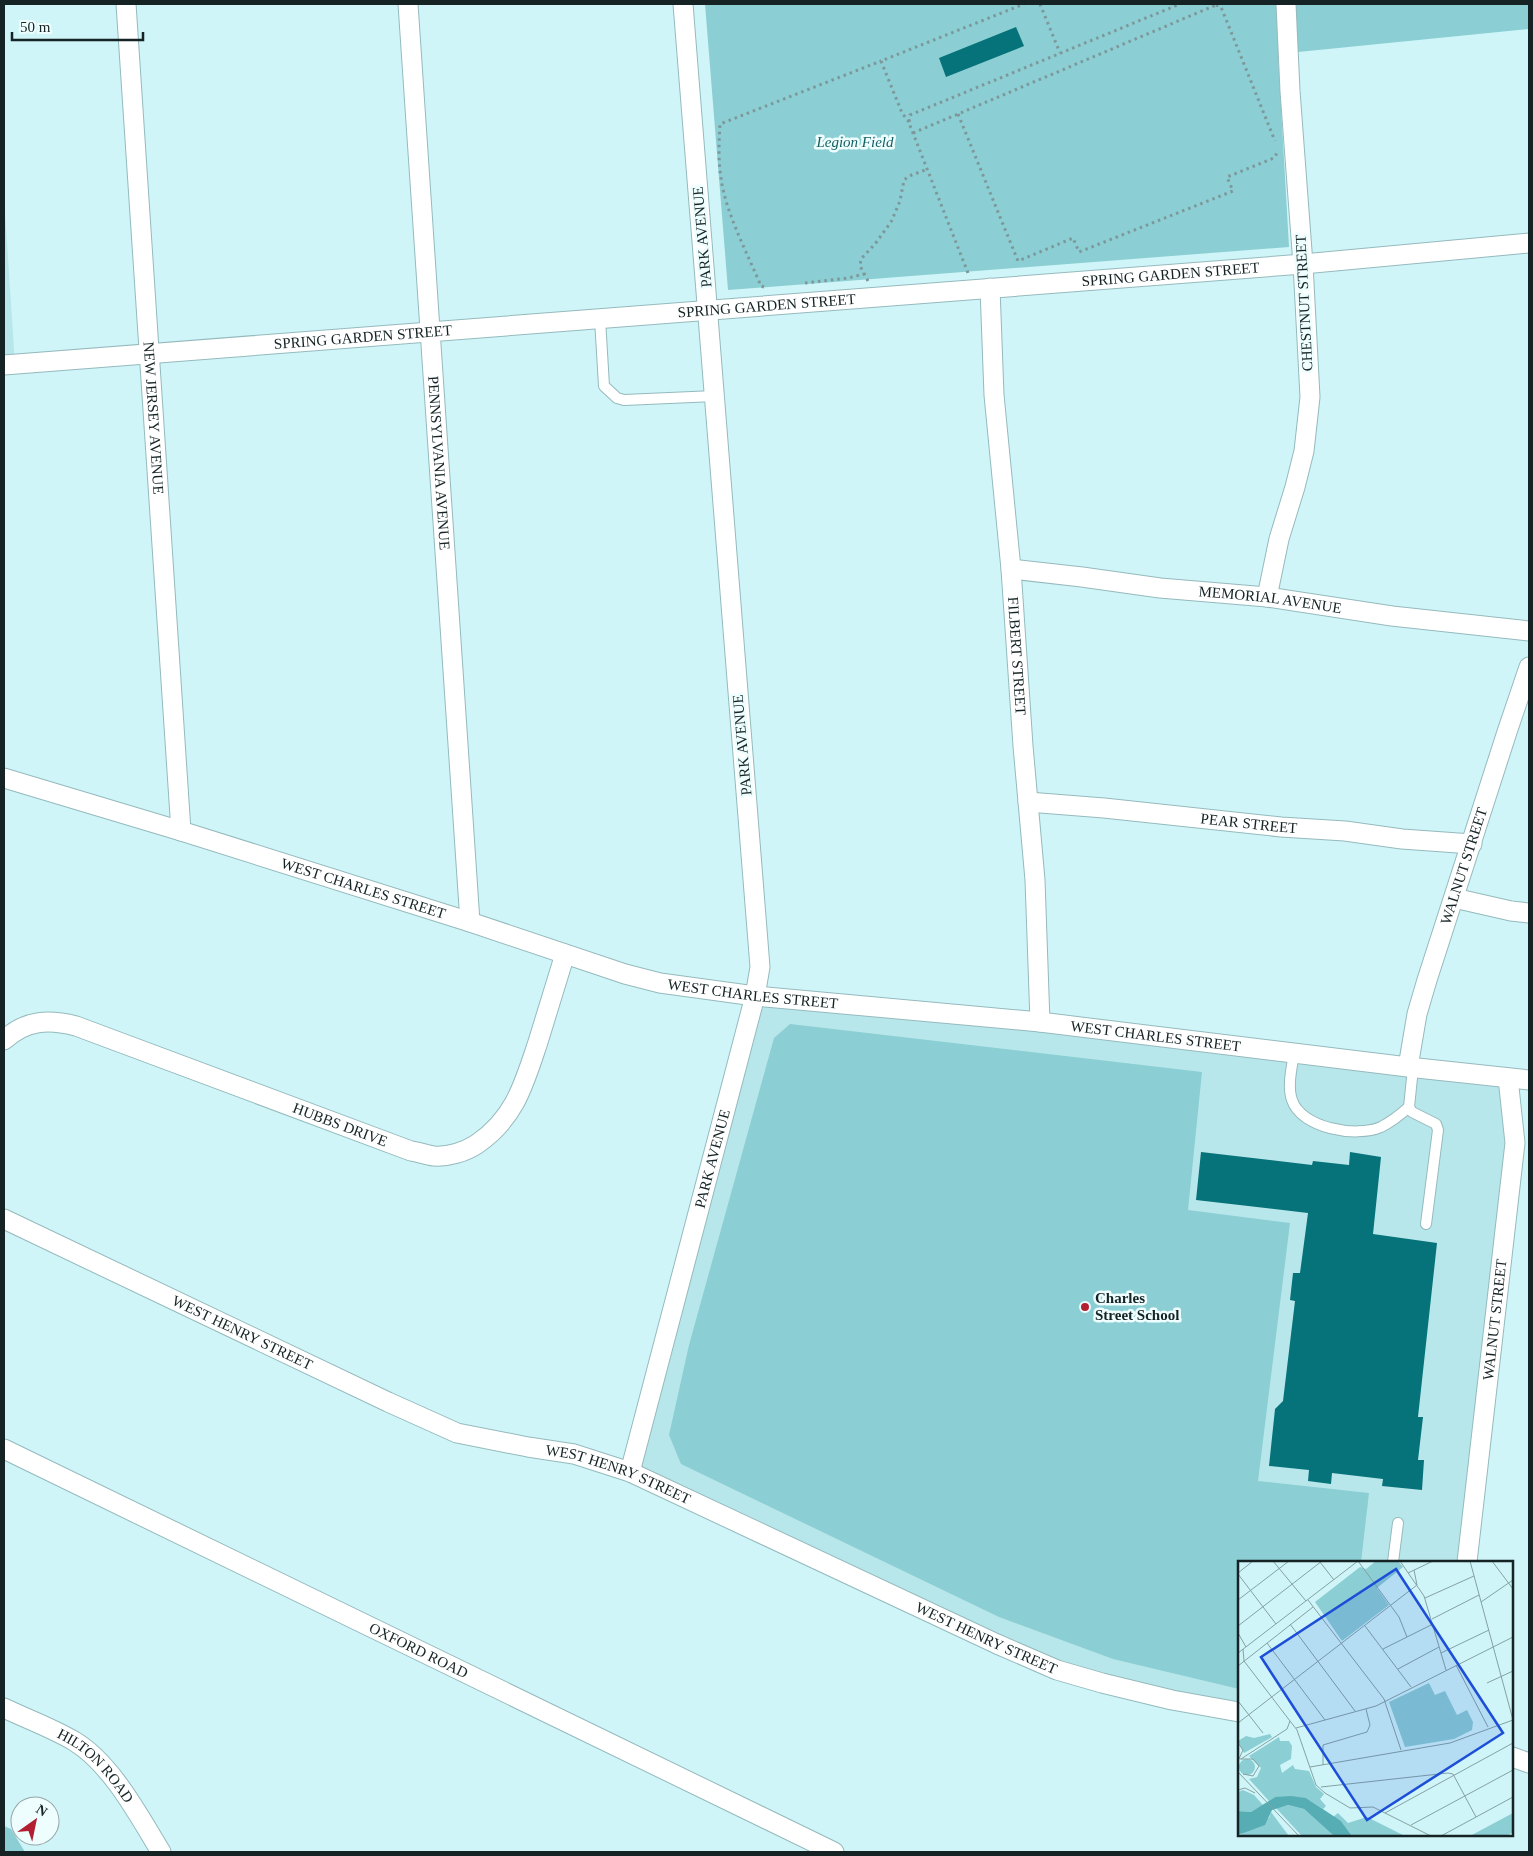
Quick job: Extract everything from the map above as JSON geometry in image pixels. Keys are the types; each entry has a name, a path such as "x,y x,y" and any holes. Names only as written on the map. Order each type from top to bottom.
{"street":[{"name":"NEW JERSEY AVENUE","path":"126,4 181,831"},
{"name":"PENNSYLVANIA AVENUE","path":"408,4 470,922"},
{"name":"PARK AVENUE","path":"630,1472 756,996 760,967 683,4"},
{"name":"CHESTNUT STREET","path":"1267,597 1279,539 1299,475 1308,424 1310,397 1286,4"},
{"name":"SPRING GARDEN STREET","path":"4,365 1303,264 1529,243"},
{"name":"FILBERT STREET","path":"982,289 1011,569 1022,736 1035,880 1040,1022"},
{"name":"MEMORIAL AVENUE","path":"1011,569 1082,576 1160,588 1267,597 1392,616 1529,631"},
{"name":"WALNUT STREET","path":"1411,1068 1417,1014 1529,667"},
{"name":"WEST CHARLES STREET","path":"4,778 181,831 470,922 625,974 660,983 756,996 1040,1022 1411,1068 1529,1080"},
{"name":"PEAR STREET","path":"1028,802 1104,808 1280,827 1345,831 1402,839 1472,844"},
{"path":"1454,898 1511,911 1529,913"},
{"name":"HUBBS DRIVE","path":"4,1040 19,1028 40,1022 76,1026 411,1151 435,1156 456,1154 472,1148 490,1136 505,1120 513,1107 524,1084 566,954"},
{"name":"WALNUT STREET","path":"1467,1561 1516,1143 1508,1078"},
{"name":"WEST HENRY STREET","path":"4,1219 379,1398 457,1433 574,1454 630,1472 997,1644 1057,1670 1172,1700 1238,1712"},
{"name":"OXFORD ROAD","path":"4,1449 834,1852"},
{"name":"HILTON ROAD","path":"4,1708 75,1742 98,1760 116,1780 161,1852"},
{"path":"1513,1757 1529,1763"}],"lane":[{"path":"600,319 604,386 617,398 624,400 714,396"},
{"path":"1294,1053 1290,1085 1291,1099 1303,1116 1311,1121 1329,1127 1365,1130 1379,1128 1395,1119 1409,1107"},
{"path":"1411,1068 1409,1107 1412,1112 1436,1124 1438,1130 1426,1224"},
{"path":"1393,1561 1398,1523"}],"path":[{"path":"768,287 761,286 726,202 721,179 718,146 720,124 1024,4"},
{"path":"1040,4 1060,53"},
{"path":"909,123 910,115 1180,4"},
{"path":"913,133 1215,4 1221,7 1276,143"},
{"path":"881,62 902,113 909,123 982,289"},
{"path":"958,114 1018,260 1073,238 1079,252 1233,191 1227,177 1274,158 1279,150"},
{"path":"874,297 860,266 861,259 891,222 900,202 904,180 909,176 928,169"},
{"path":"804,283 848,278 864,274"}],"shaded area":[{"path":"4,198 15,364 4,365"},
{"name":"Charles Street School","path":"755,996 1508,1078 1515,1143 1467,1561 1238,1561 1238,1707 1102,1683 630,1472"}],"green space":[{"name":"Legion Field","path":"705,4 1529,4 1529,29 1278,54 1289,247 728,290"},
{"name":"Charles Street School","path":"790,1024 1202,1072 1188,1210 1290,1223 1258,1481 1369,1493 1361,1561 1238,1561 1238,1689 1113,1659 999,1617 681,1464 669,1435 689,1345 774,1038"},
{"path":"4,1826 10,1829 10,1846 21,1846 25,1852 4,1852"}],"building":[{"path":"1016,27 1024,46 946,77 939,58"},
{"path":"1201,1152 1312,1165 1313,1161 1349,1165 1350,1152 1381,1157 1373,1234 1437,1243 1418,1417 1423,1417 1418,1460 1424,1460 1422,1490 1382,1486 1383,1479 1332,1473 1331,1484 1308,1481 1309,1470 1269,1466 1275,1409 1283,1401 1295,1301 1290,1300 1293,1273 1300,1273 1308,1213 1196,1200"}],"place":[{"name":"Charles Street School","path":"1085,1307"}]}
